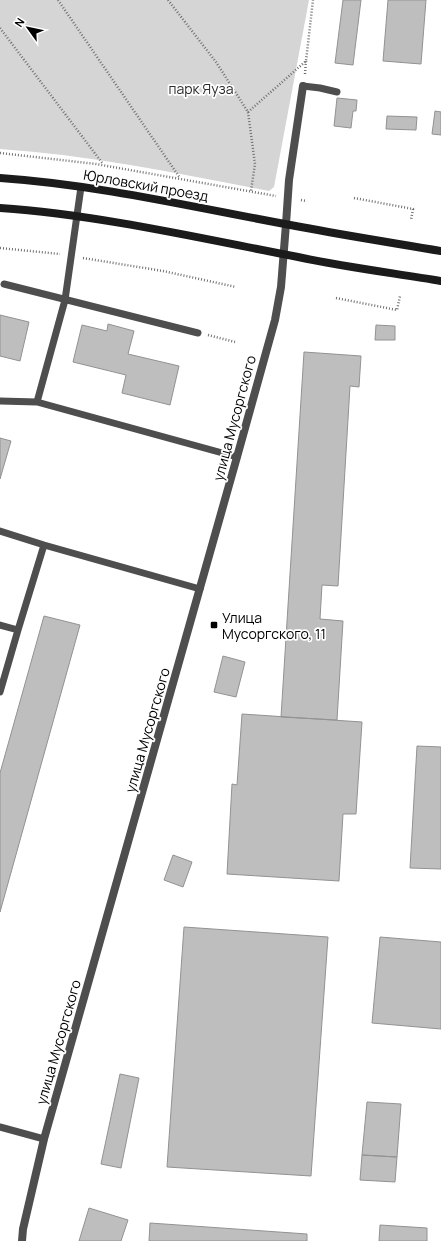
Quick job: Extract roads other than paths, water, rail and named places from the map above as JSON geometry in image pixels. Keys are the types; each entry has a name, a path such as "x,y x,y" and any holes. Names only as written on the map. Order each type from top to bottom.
{"main road":[{"name":"Юрловский проезд","path":"0,178 81,187 176,202 286,224 441,251"},
{"path":"0,208 76,216 441,281"}],"street":[{"name":"улица Мусоргского","path":"22,1241 23,1229 44,1139 279,304 292,156 303,86"}],"lane":[{"path":"303,86 337,92"},
{"path":"37,402 65,300 81,187"},
{"path":"4,284 198,333"},
{"path":"0,401 37,402 237,457"},
{"path":"0,531 200,589"},
{"path":"0,692 44,545"},
{"path":"0,625 18,630"},
{"path":"0,1127 44,1139"}],"place":[{"name":"Улица Мусоргского, 11","path":"214,625"}],"park label":[{"name":"парк Яуза","path":"201,88"}]}
